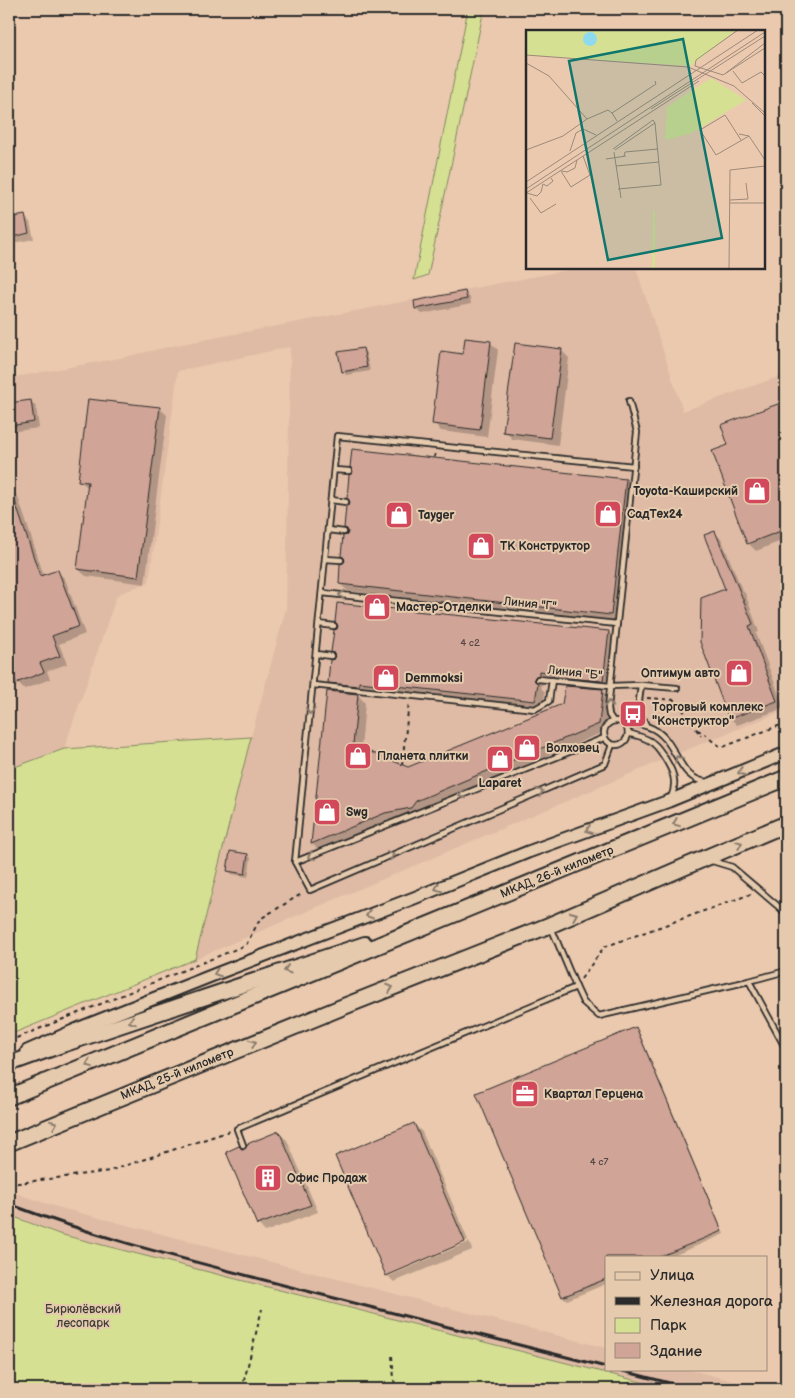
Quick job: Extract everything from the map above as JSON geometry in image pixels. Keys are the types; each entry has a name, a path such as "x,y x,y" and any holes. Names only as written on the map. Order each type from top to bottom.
{"highway":[{"name":"МКАД, 26-й километр","path":"9,1097 786,778"},
{"path":"550,925 786,824"},
{"name":"МКАД, 25-й километр","path":"9,1143 550,925"}],"main road":[{"path":"9,1064 449,916"}],"street":[{"path":"9,1060 82,1027 528,852 669,801 786,754"}],"lane":[{"path":"612,721 608,708 638,432 629,401"},
{"path":"612,745 605,764 310,890 295,862 337,436 634,466"},
{"path":"334,470 350,471"},
{"path":"331,500 346,502"},
{"path":"624,500 630,501"},
{"path":"328,530 344,532"},
{"path":"620,532 627,533"},
{"path":"325,559 341,560"},
{"path":"617,562 624,562"},
{"path":"614,590 620,591"},
{"name":"Линия \"Г\"","path":"322,593 617,624"},
{"path":"319,624 334,626"},
{"path":"316,654 331,656"},
{"path":"607,655 614,655"},
{"name":"Линия \"Б\"","path":"538,679 610,686 641,685 677,688"},
{"path":"313,685 535,709 549,702 552,680"},
{"path":"641,685 638,709 646,725"},
{"path":"617,720 626,726 628,733 626,741 621,744 612,745 604,738 603,731 609,722 617,720"},
{"path":"626,726 634,724 646,725 657,730 665,736 685,771 693,778 704,782 716,782"},
{"path":"628,733 644,737 654,744 661,753 673,775 674,791 669,801"},
{"path":"295,862 604,738"},
{"path":"703,859 732,868 786,913"},
{"path":"550,925 583,1002 599,1016 786,971"},
{"path":"749,981 786,1049"},
{"path":"244,1145 237,1128 576,987"}],"path":[{"path":"402,765 409,696"},
{"path":"640,697 676,700 701,736"},
{"path":"697,730 703,732 718,745 723,746 786,723"},
{"path":"9,1041 246,945 260,919 310,890"},
{"path":"576,987 604,947 760,891"},
{"path":"9,1187 10,1184 109,1171 237,1128"},
{"path":"242,1389 262,1309"},
{"path":"392,1356 395,1389"}],"shaded area":[{"path":"574,269 636,269 683,411 786,374 786,710 715,738 195,959 251,737 286,608 290,347 178,371 149,582 117,595 64,749 9,769 9,378 125,357 172,346"},
{"path":"9,1191 57,1207 605,1348 605,1370 691,1370 764,1389 669,1389 59,1234 9,1215"}],"green space":[{"path":"468,9 484,9 428,275 414,280"},
{"path":"251,737 195,959 9,1035 9,769 64,749"},
{"name":"Бирюлёвский лесопарк","path":"9,1215 59,1234 669,1389 9,1389"}],"building":[{"path":"25,215 29,233 9,238 9,218"},
{"path":"465,291 467,299 415,309 414,301"},
{"path":"465,338 491,341 480,430 432,424 441,351 463,354"},
{"path":"515,343 562,349 550,438 503,432"},
{"path":"363,348 367,367 342,372 338,352"},
{"path":"88,399 160,407 138,577 77,569 88,482 78,481"},
{"path":"31,400 34,422 9,426 9,403"},
{"name":"Toyota-Каширский","path":"786,401 786,529 747,544 712,451 728,445 721,425"},
{"name":"ТК Конструктор","path":"352,449 626,479 611,615 339,584 340,564 345,561 341,556 343,536 347,535 348,532 344,528 346,506 350,502 347,498 349,475 353,472 350,467"},
{"path":"9,487 40,576 58,570 79,626 52,636 60,656 40,663 44,672 16,683 13,676 9,678"},
{"path":"715,531 753,624 749,626 777,701 729,719 700,642 701,598 725,589 704,535"},
{"path":"337,603 609,631 603,681 566,678 566,674 539,671 539,675 534,678 538,683 535,701 359,682 359,686 328,683 330,660 334,659 335,656 331,652 334,630 338,626 335,622"},
{"path":"565,686 603,689 599,724 416,801 411,808 385,813 311,844 327,691 358,694 353,745 408,767 562,704"},
{"path":"230,851 248,854 245,874 227,871"},
{"path":"636,1027 722,1231 661,1256 605,1256 605,1279 562,1297 476,1093"},
{"path":"414,1123 465,1242 386,1276 335,1156"},
{"name":"Офис Продаж","path":"279,1131 311,1205 257,1225 226,1152 239,1146 245,1149 247,1144"}],"railway":[{"path":"9,1204 43,1217 184,1259 605,1367"},
{"path":"619,1370 693,1389"}],"place":[{"name":"Toyota-Каширский","path":"757,491"},
{"name":"СадТех24","path":"608,514"},
{"name":"Tayger","path":"399,515"},
{"name":"ТК Конструктор","path":"481,546"},
{"name":"Мастер-Отделки","path":"377,607"},
{"name":"Оптимум авто","path":"739,673"},
{"name":"Demmoksi","path":"386,678"},
{"name":"Торговый комплекс \"Конструктор\"","path":"633,714"},
{"name":"Волховец","path":"527,748"},
{"name":"Планета плитки","path":"358,756"},
{"name":"Laparet","path":"500,759"},
{"name":"Swg","path":"327,812"},
{"name":"Квартал Герцена","path":"525,1094"},
{"name":"Офис Продаж","path":"268,1178"}]}
